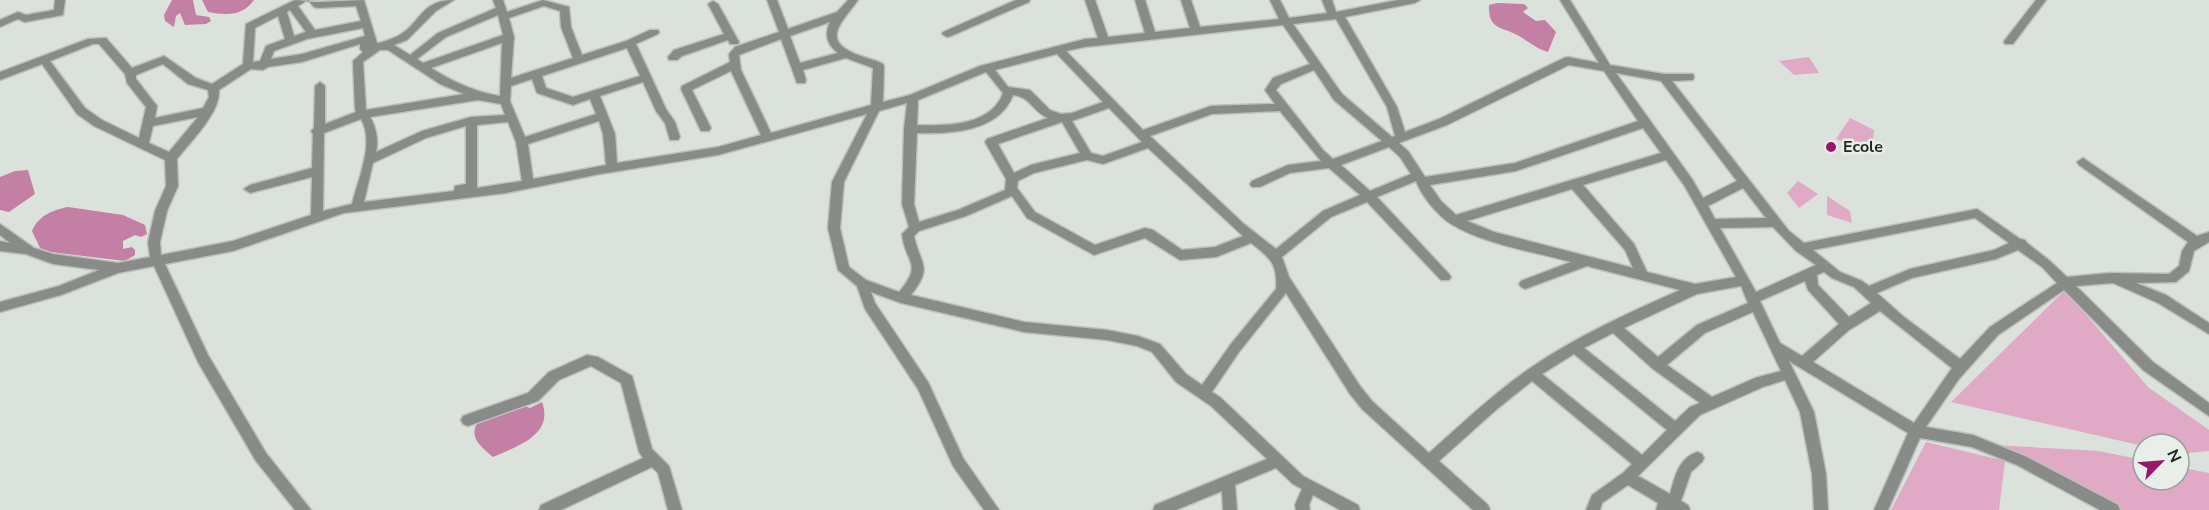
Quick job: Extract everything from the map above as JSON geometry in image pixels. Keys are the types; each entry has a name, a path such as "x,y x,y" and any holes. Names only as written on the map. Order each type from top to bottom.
{"street":[{"path":"0,24 18,15 25,19 58,14 61,11 60,0"},
{"path":"248,66 249,26 303,0"},
{"path":"313,0 318,5 357,0 375,48"},
{"path":"357,207 372,146 369,124 360,109 358,61 375,48 403,38 432,9 449,0"},
{"path":"411,59 442,35 523,0"},
{"path":"772,0 801,80"},
{"path":"853,0 832,30 837,45 845,55 879,67 877,105 838,182 834,228 844,270 862,283 901,298 1024,327 1083,332 1138,341 1156,348 1181,378 1204,392 1309,488 1353,510"},
{"path":"947,34 1025,0"},
{"path":"1090,0 1104,40"},
{"path":"1140,0 1150,34"},
{"path":"1186,0 1196,30"},
{"path":"1275,0 1286,22 1338,97 1396,138"},
{"path":"1327,0 1392,107 1396,138 1404,154 1419,179 1454,220 1491,236 1695,289"},
{"path":"0,307 62,290 118,268 157,262 255,240 317,217 357,207 528,185 612,168 718,151 877,105 913,98 950,81 989,69 1104,40 1286,22 1336,15 1378,4 1415,0"},
{"path":"1565,0 1607,70 1702,204 1755,302 1807,412 1819,474 1821,510"},
{"path":"2010,42 2041,0"},
{"path":"502,10 544,3 565,9 566,27 579,60"},
{"path":"713,4 729,36 739,50"},
{"path":"292,5 312,33"},
{"path":"281,10 290,39"},
{"path":"502,10 509,37 505,101 522,142 528,185"},
{"path":"768,136 735,64 734,54 785,32 842,14"},
{"path":"263,66 270,49 290,39 365,24"},
{"path":"507,83 630,43 654,32"},
{"path":"673,57 678,53 729,36"},
{"path":"423,67 509,37"},
{"path":"213,88 248,66 263,66 302,58 366,39 364,56"},
{"path":"0,76 45,61 92,41 102,40 130,73 137,89 152,106 142,143"},
{"path":"630,43 661,111 670,123 674,137"},
{"path":"375,48 390,47 444,81 478,96 505,101"},
{"path":"1059,50 1109,104 1276,256 1283,278 1354,390 1384,422 1483,510"},
{"path":"797,68 845,55"},
{"path":"130,73 164,60 192,81 213,88"},
{"path":"45,61 81,111 98,123 171,158"},
{"path":"1256,184 1288,169 1332,164 1443,122 1568,61 1607,70 1664,78 1689,77"},
{"path":"705,128 686,89 735,64"},
{"path":"1315,66 1277,81 1270,90 1299,131 1370,197 1445,277"},
{"path":"989,69 1005,90 1026,93 1046,113 1063,118 1088,156"},
{"path":"536,75 541,90 566,101 594,95 647,77"},
{"path":"1664,78 1776,222 1800,248 1824,267 1868,292 1880,304 1961,367"},
{"path":"317,217 317,131 320,86"},
{"path":"213,88 214,97 208,111 171,158 172,186 161,211 154,242 157,262 203,358 261,457 304,510"},
{"path":"910,129 949,130 996,114 1007,102 1009,91"},
{"path":"594,95 609,134 608,147 612,168"},
{"path":"317,131 363,114 478,96"},
{"path":"913,98 908,204 915,228"},
{"path":"1011,192 1012,179 991,141 1109,104"},
{"path":"1012,179 1031,169 1088,156 1103,160 1211,110 1284,107"},
{"path":"148,123 208,111"},
{"path":"522,142 603,116"},
{"path":"368,161 422,135 471,121 513,118"},
{"path":"414,199 472,186 471,121"},
{"path":"1276,256 1327,214 1419,179 1516,167 1646,123"},
{"path":"1454,220 1668,155"},
{"path":"2083,162 2195,241"},
{"path":"250,189 318,171"},
{"path":"1702,204 1745,182"},
{"path":"1575,184 1630,247 1642,275"},
{"path":"901,298 918,279 918,261 908,240 908,234 915,228 962,213 1011,192 1015,192 1031,215 1094,250 1144,233 1149,233 1180,255 1216,252 1253,237"},
{"path":"1800,248 1833,239 1977,213 2021,243 2067,282 2148,366 2209,410"},
{"path":"1714,224 1776,222"},
{"path":"0,229 30,251"},
{"path":"1881,510 1916,431 1961,367 1994,331 2067,282 2110,278 2172,279 2185,268 2185,253 2195,241 2209,237"},
{"path":"1868,292 1910,274 1996,254 2021,243"},
{"path":"0,246 30,251 52,259 118,268"},
{"path":"1525,284 1590,260"},
{"path":"1658,365 1701,329 1824,267"},
{"path":"1811,273 1812,288 1848,325"},
{"path":"1204,392 1235,348 1278,298 1282,290 1283,278"},
{"path":"2110,278 2162,298 2209,329"},
{"path":"1428,462 1490,405 1575,348 1695,289 1744,281"},
{"path":"862,283 869,305 923,386 958,462 992,510"},
{"path":"1803,363 1848,325 1880,304"},
{"path":"1614,327 1658,365 1710,403"},
{"path":"1777,347 1916,431 1974,441 2022,461 2113,510"},
{"path":"1575,348 1675,429"},
{"path":"468,420 533,397 554,376 587,360 592,361 627,380 631,388 638,428 646,452 652,461 664,470 675,510"},
{"path":"1533,374 1642,464"},
{"path":"1593,510 1597,499 1628,477 1695,411 1710,403 1790,374"},
{"path":"1664,505 1675,499 1685,468 1697,458"},
{"path":"546,510 652,461"},
{"path":"1160,510 1277,461"},
{"path":"1628,477 1664,505 1683,510"},
{"path":"1228,483 1230,510"},
{"path":"1303,510 1302,505 1309,488"}],"shaded area":[{"path":"172,0 193,0 196,15 209,17 211,21 206,24 185,25 180,13 176,16 174,27 165,21 164,15"},
{"path":"202,0 254,0 239,12 227,14 208,12"},
{"path":"1524,4 1528,8 1523,12 1536,21 1545,20 1556,32 1548,52 1494,24 1489,13 1489,5"},
{"path":"1809,57 1819,73 1794,75 1779,61"},
{"path":"1850,118 1874,130 1873,141 1847,144 1836,139"},
{"path":"28,170 35,194 9,212 0,210 0,177 15,171"},
{"path":"1798,181 1818,194 1799,208 1787,193"},
{"path":"1827,196 1850,211 1852,223 1827,215"},
{"path":"68,207 123,215 145,225 147,234 141,237 135,235 123,241 123,249 132,247 135,250 135,255 125,261 51,252 40,248 32,231 35,225 47,214"},
{"path":"2065,290 2148,387 2209,430 2209,451 2191,453 2191,432 2131,432 2131,443 1951,402"},
{"path":"542,402 543,423 531,438 523,443 493,457 477,440 474,431 480,420 524,406 530,408"},
{"path":"1926,442 2005,461 1999,510 1891,510"},
{"path":"1995,445 2099,451 2131,458 2131,492 2191,492 2191,469 2209,473 2209,510 2122,510"}],"place":[{"name":"Ecole","path":"1831,147"}]}
